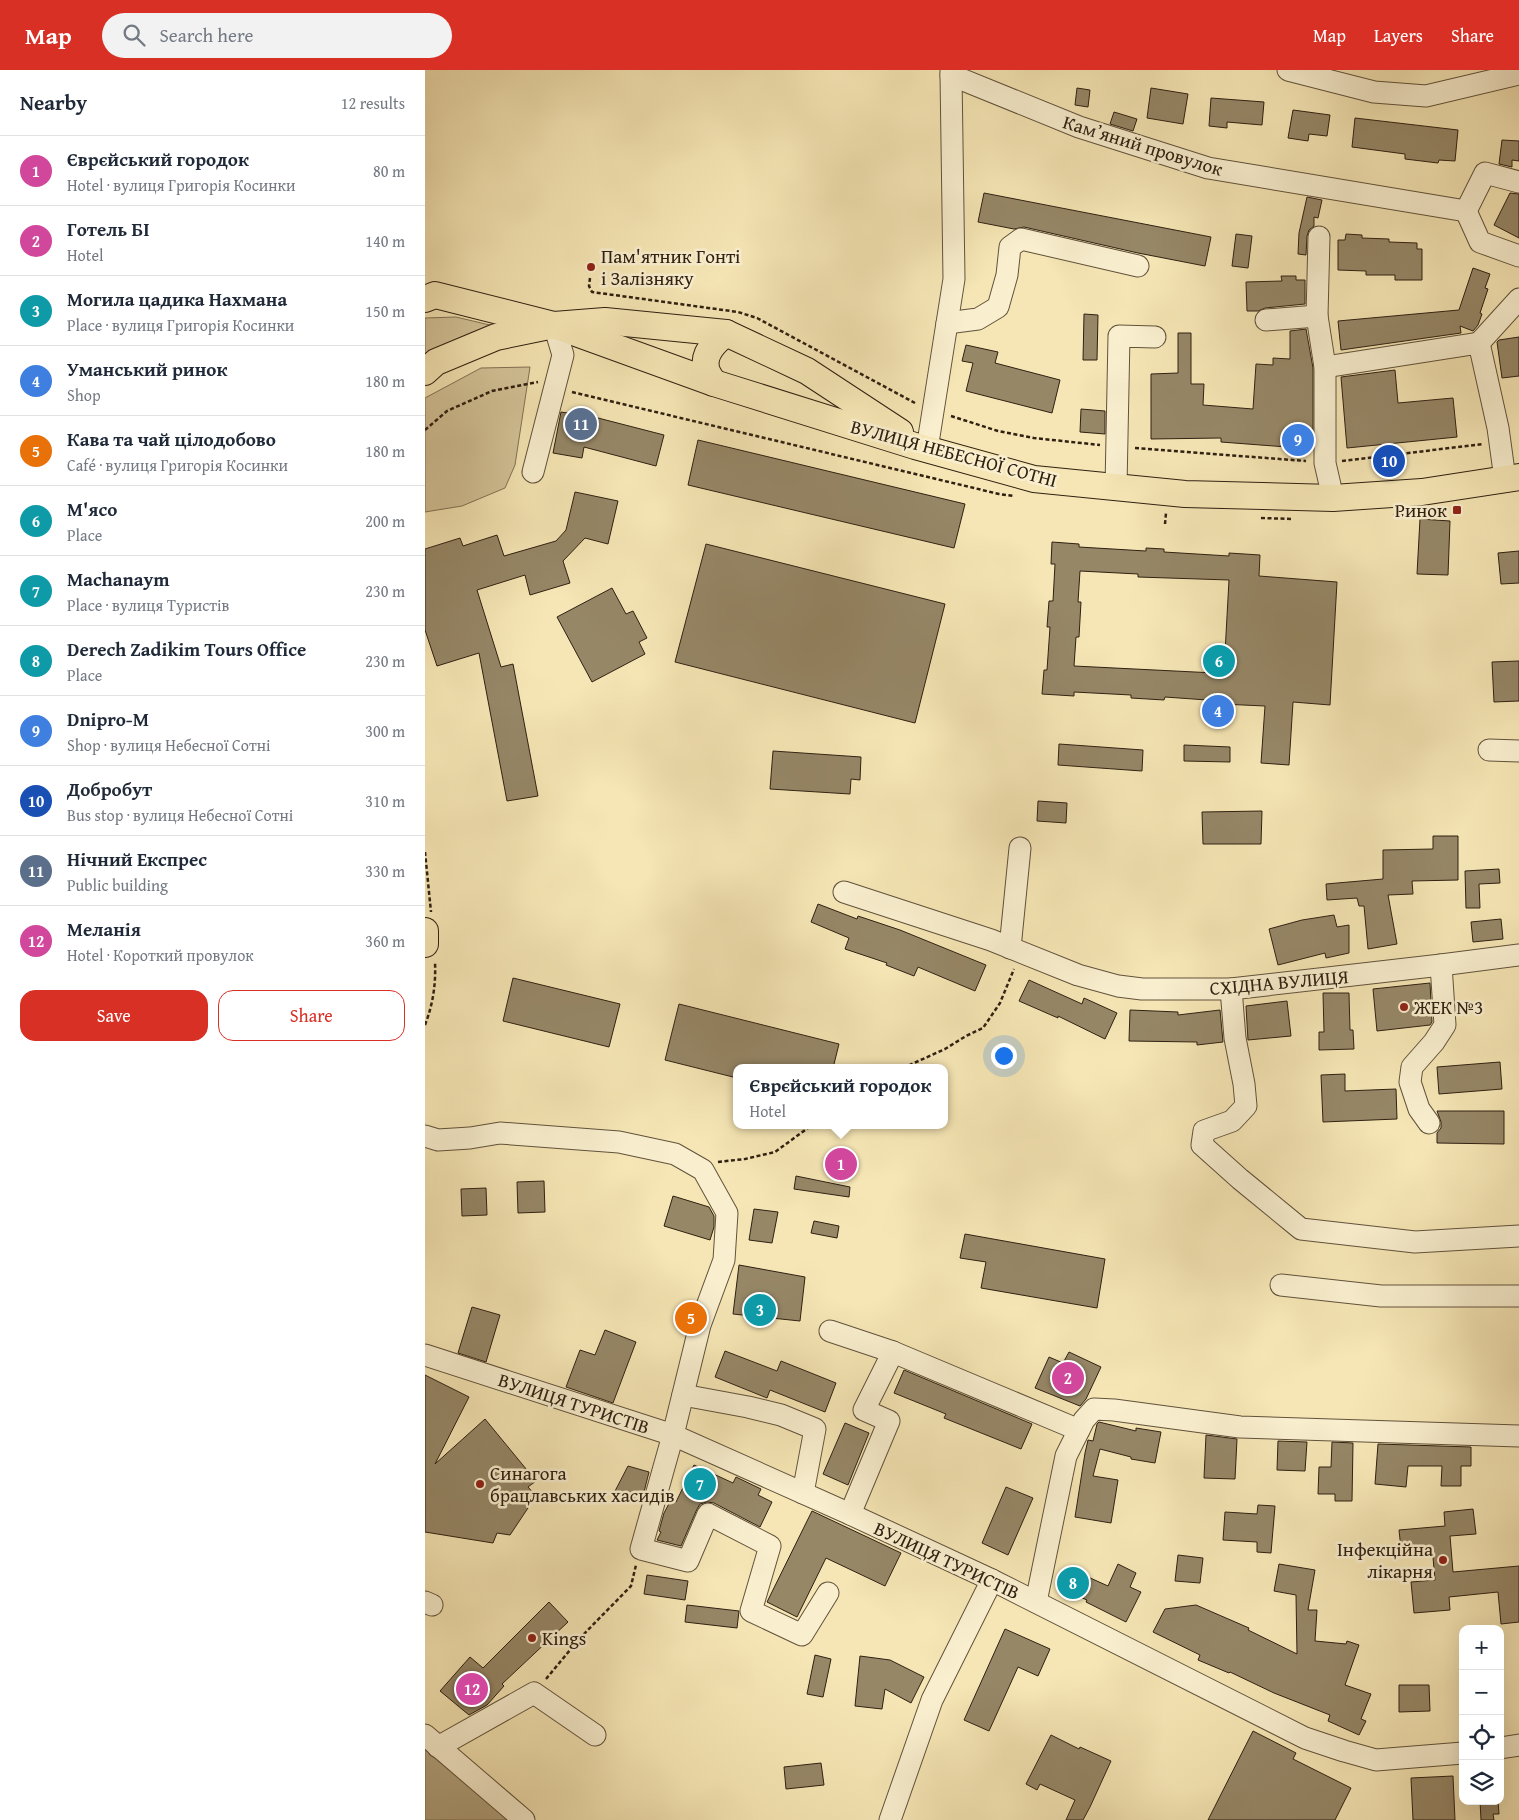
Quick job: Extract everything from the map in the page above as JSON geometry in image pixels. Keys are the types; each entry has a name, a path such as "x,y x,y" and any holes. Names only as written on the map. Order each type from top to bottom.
{"main road":[{"path":"428,294 554,325"},
{"path":"425,372 436,362 496,337 554,325 605,321 726,333 807,372 927,449"},
{"name":"ВУЛИЦЯ НЕБЕСНОЇ СОТНІ","path":"554,325 714,383 927,449 1034,478 1185,494 1333,498 1423,492 1512,478"},
{"path":"714,383 706,368 708,354 714,342 726,333"},
{"path":"425,931 425,944"}],"street":[{"path":"1288,70 1374,92 1426,96 1519,74"},
{"path":"927,449 954,279 951,73"},
{"name":"Камʼяний провулок","path":"951,73 1079,126 1208,168 1466,211"},
{"path":"1519,182 1485,173 1466,211 1480,242 1519,256"},
{"path":"1319,237 1317,316 1325,367 1325,463 1333,498"},
{"path":"947,323 977,319 998,307 1007,275 1010,247 1021,239 1138,266"},
{"path":"1325,367 1479,343 1511,317 1519,300"},
{"path":"1266,320 1317,316"},
{"path":"533,472 563,355 554,325"},
{"path":"1117,487 1119,336 1155,337"},
{"path":"1479,343 1500,442 1512,478"},
{"path":"1489,750 1519,751"},
{"path":"1016,950 1020,848"},
{"name":"СХІДНА ВУЛИЦЯ","path":"843,892 1016,950 1078,975 1118,986 1231,990 1441,966 1519,955"},
{"path":"1429,1123 1419,1110 1410,1082 1411,1068 1434,1042 1445,1025 1441,966"},
{"path":"1231,990 1235,1038 1244,1084 1246,1106 1233,1121 1204,1131 1202,1145 1240,1179 1301,1229 1415,1242 1519,1236"},
{"path":"425,1136 438,1140 470,1138 500,1133 619,1142 675,1154 703,1170 727,1213 724,1260 700,1325 673,1435 641,1549 687,1561 708,1514 771,1546 751,1611 802,1635 828,1592"},
{"path":"1281,1284 1381,1296 1519,1296"},
{"path":"830,1331 893,1352 1081,1425"},
{"path":"850,1514 889,1421 864,1410 893,1352"},
{"name":"ВУЛИЦЯ ТУРИСТІВ","path":"425,1355 673,1435 992,1580 1305,1738 1344,1752 1375,1760 1459,1753"},
{"path":"683,1394 781,1415 815,1429 803,1494"},
{"path":"1036,1602 1066,1456 1081,1425 1094,1409 1241,1427 1519,1436"},
{"path":"890,1820 932,1700 992,1580"},
{"path":"524,1820 432,1741 535,1693 595,1735"},
{"path":"1504,1747 1519,1745"}],"path":[{"path":"590,278 589,286 592,292 738,312 757,318 898,394 933,410 999,431 1034,438 1117,447 1325,463 1500,442"},
{"path":"425,430 447,411 492,391 535,381 556,385 577,394 1018,497"},
{"path":"1165,524 1166,511"},
{"path":"912,1064 945,1049 983,1028 1000,1003 1016,950"},
{"path":"703,1170 715,1162 745,1159 775,1152 807,1129"},
{"path":"535,1693 580,1638 631,1586 641,1549"}],"shaded area":[{"path":"456,317 494,326 425,360 425,318"},
{"path":"530,367 515,465 505,488 462,506 425,512 425,398 481,368"},
{"path":"425,1746 507,1820 425,1820"}],"building":[{"path":"1077,88 1090,90 1088,107 1075,105"},
{"path":"1151,88 1188,94 1183,124 1147,118"},
{"path":"1211,98 1264,102 1262,125 1227,122 1227,128 1209,126"},
{"path":"1293,110 1330,115 1327,136 1309,134 1308,141 1288,138"},
{"path":"1114,112 1137,119 1133,131 1110,124"},
{"path":"1355,118 1458,130 1455,161 1439,160 1438,163 1405,159 1405,154 1352,147"},
{"path":"1502,140 1519,141 1519,161 1512,160 1512,167 1499,164"},
{"path":"984,193 1211,237 1205,266 1024,227 1014,229 978,222"},
{"path":"1510,193 1519,194 1519,238 1494,225"},
{"path":"1307,197 1322,200 1318,218 1314,217 1314,226 1309,230 1307,236 1306,255 1298,254 1299,233"},
{"path":"1236,234 1252,236 1248,268 1232,266"},
{"path":"1346,234 1362,235 1362,238 1389,239 1389,242 1417,243 1417,249 1422,249 1422,280 1395,280 1395,275 1366,275 1366,271 1338,270 1338,240 1345,240"},
{"path":"1473,268 1490,274 1485,288 1488,289 1480,313 1482,314 1478,325 1473,331 1460,326 1461,333 1341,350 1338,321 1459,310"},
{"path":"1281,276 1296,276 1296,280 1305,280 1305,304 1247,311 1246,282 1282,281"},
{"path":"1084,314 1098,315 1097,360 1083,360"},
{"path":"1306,329 1313,368 1313,449 1221,442 1221,438 1151,439 1151,374 1178,373 1178,333 1191,333 1191,384 1204,384 1203,405 1253,409 1256,364 1273,365 1273,358 1290,359 1290,331"},
{"path":"1519,337 1519,376 1502,378 1497,342 1499,340"},
{"path":"966,345 998,352 995,363 1060,380 1052,413 966,391 973,363 962,361"},
{"path":"1395,370 1398,403 1453,398 1457,437 1347,448 1341,377"},
{"path":"1081,409 1105,411 1105,434 1080,432"},
{"path":"561,412 598,418 664,435 656,466 584,447 582,458 553,453"},
{"path":"698,440 965,504 954,548 688,485"},
{"path":"575,492 618,501 608,544 585,538 563,561 570,583 530,595 525,575 477,590 501,667 513,664 538,796 507,801 479,653 437,666 425,630 425,549 460,538 463,546 497,535 504,556 556,541 566,530"},
{"path":"1420,519 1450,521 1448,575 1417,574"},
{"path":"1052,542 1079,544 1079,547 1146,551 1146,548 1164,549 1164,552 1229,556 1229,553 1260,555 1259,576 1337,582 1330,705 1293,702 1289,765 1261,763 1265,706 1221,704 1221,701 1165,697 1164,700 1131,698 1131,695 1074,692 1074,696 1042,694 1044,670 1047,670 1050,627 1047,627 1049,601 1053,601 1055,564 1051,564","holes":["1080,571 1138,574 1138,577 1229,580 1225,653 1216,653 1215,673 1074,666 1076,637 1079,637 1081,602 1078,602"]},
{"path":"706,544 945,604 915,723 675,662"},
{"path":"1519,551 1519,583 1501,584 1498,553"},
{"path":"612,588 626,614 633,611 647,638 639,642 645,654 592,682 557,617"},
{"path":"1519,661 1519,701 1494,702 1492,662"},
{"path":"1059,744 1143,750 1142,771 1058,765"},
{"path":"1184,745 1230,747 1230,762 1184,761"},
{"path":"773,751 861,757 860,780 851,779 850,794 770,789"},
{"path":"1038,801 1067,803 1066,823 1037,821"},
{"path":"1262,811 1261,844 1203,844 1202,812"},
{"path":"1433,836 1458,836 1458,880 1412,881 1413,894 1388,895 1397,944 1368,949 1364,906 1359,906 1357,898 1327,900 1326,884 1383,879 1383,850 1433,849"},
{"path":"1499,869 1500,883 1479,884 1480,908 1466,908 1465,871"},
{"path":"818,904 857,919 858,916 900,930 986,965 975,991 918,967 914,976 886,965 887,963 845,949 849,938 811,922"},
{"path":"1334,915 1337,927 1349,925 1349,953 1326,958 1325,953 1278,965 1269,929 1302,920"},
{"path":"1501,919 1503,939 1473,942 1471,922"},
{"path":"513,978 620,1004 609,1047 503,1021"},
{"path":"1029,980 1082,1004 1084,998 1117,1013 1105,1039 1058,1016 1058,1018 1019,1001"},
{"name":"ЖЕК №3","path":"1430,983 1432,1022 1430,1025 1377,1031 1373,989"},
{"path":"1323,993 1349,993 1350,1030 1353,1030 1354,1049 1319,1050 1319,1032 1324,1032"},
{"path":"1287,1001 1291,1036 1248,1040 1246,1006"},
{"path":"679,1004 839,1044 834,1064 733,1064 733,1077 665,1060"},
{"path":"1130,1010 1178,1012 1178,1015 1220,1010 1223,1042 1197,1045 1197,1042 1129,1041"},
{"path":"1500,1062 1502,1089 1439,1094 1437,1067"},
{"path":"1345,1074 1345,1091 1396,1089 1397,1119 1323,1122 1321,1075"},
{"path":"1437,1111 1504,1111 1504,1144 1437,1143 1437,1133 1441,1128 1441,1122"},
{"path":"796,1176 850,1187 849,1197 794,1189"},
{"path":"544,1181 545,1212 518,1213 517,1182"},
{"path":"486,1188 487,1215 462,1216 461,1189"},
{"path":"673,1196 709,1207 714,1216 714,1227 710,1240 664,1226"},
{"path":"754,1209 778,1212 772,1243 749,1240"},
{"path":"814,1221 839,1226 837,1238 811,1233"},
{"path":"965,1234 1105,1259 1097,1308 981,1288 986,1262 960,1258"},
{"path":"739,1265 805,1277 800,1321 733,1314"},
{"path":"472,1307 500,1315 486,1362 458,1353"},
{"path":"605,1330 636,1342 613,1403 566,1387 580,1350 595,1355"},
{"path":"725,1351 777,1371 781,1361 836,1383 825,1412 770,1390 767,1398 715,1377"},
{"path":"1069,1352 1101,1367 1086,1399 1080,1406 1035,1388 1049,1357 1063,1363"},
{"path":"904,1370 1032,1424 1021,1449 944,1418 946,1414 894,1393"},
{"name":"Синагога брацлавських хасидів","path":"425,1375 469,1397 435,1464 485,1419 536,1481 528,1487 536,1496 510,1535 497,1533 493,1543 425,1532"},
{"path":"1099,1422 1136,1431 1136,1428 1161,1432 1155,1463 1131,1459 1131,1457 1100,1449 1093,1476 1118,1480 1111,1523 1075,1517 1088,1440 1093,1441"},
{"path":"845,1423 869,1433 848,1485 823,1474"},
{"path":"1206,1435 1237,1439 1235,1479 1204,1478"},
{"path":"1278,1441 1307,1442 1305,1471 1277,1470"},
{"path":"1332,1442 1353,1443 1352,1501 1335,1501 1335,1494 1318,1494 1319,1467 1331,1467"},
{"path":"1378,1444 1471,1447 1471,1466 1461,1466 1461,1486 1441,1486 1442,1466 1408,1466 1406,1487 1375,1484"},
{"path":"694,1465 733,1483 736,1477 761,1489 758,1495 772,1502 760,1527 714,1503 707,1502 700,1504 697,1509 681,1546 657,1540 661,1532 659,1531 664,1513 671,1500 676,1502"},
{"path":"628,1466 649,1472 642,1500 614,1493"},
{"path":"1006,1487 1033,1498 1008,1555 982,1543"},
{"path":"1258,1505 1275,1506 1271,1553 1257,1552 1257,1542 1223,1540 1225,1512 1257,1514"},
{"name":"Інфекційна лікарня","path":"1473,1509 1476,1534 1450,1536 1453,1572 1519,1566 1519,1622 1501,1624 1498,1592 1449,1597 1450,1610 1414,1613 1411,1582 1435,1580 1432,1546 1401,1549 1399,1530 1445,1526 1444,1512"},
{"path":"812,1511 901,1553 885,1586 826,1558 797,1617 767,1602"},
{"path":"1178,1555 1203,1558 1200,1583 1175,1581"},
{"path":"1118,1564 1136,1573 1130,1587 1141,1592 1126,1622 1086,1602 1087,1600 1059,1588 1068,1568 1108,1586"},
{"path":"1279,1564 1315,1570 1308,1610 1317,1610 1315,1641 1346,1644 1347,1641 1359,1645 1345,1685 1371,1694 1361,1719 1366,1721 1359,1735 1328,1721 1330,1715 1198,1660 1200,1655 1153,1632 1165,1609 1196,1605 1249,1628 1248,1630 1297,1654 1296,1595 1274,1591"},
{"path":"647,1575 688,1581 685,1600 644,1594"},
{"path":"549,1602 568,1622 502,1684 504,1686 487,1705 469,1715 440,1691 470,1657 483,1668"},
{"path":"687,1605 739,1611 737,1628 685,1622"},
{"path":"1005,1629 1050,1649 1038,1676 1018,1667 989,1731 964,1720"},
{"path":"815,1655 831,1659 823,1697 807,1694"},
{"path":"860,1656 890,1660 924,1677 911,1703 885,1689 882,1709 855,1706"},
{"path":"1399,1685 1429,1685 1430,1711 1399,1712"},
{"path":"1253,1731 1296,1753 1293,1759 1351,1788 1335,1820 1208,1820"},
{"path":"1051,1735 1079,1749 1080,1747 1111,1761 1083,1820 1066,1820 1075,1800 1040,1784 1037,1790 1026,1784"},
{"path":"821,1763 824,1785 786,1789 784,1767"},
{"path":"1453,1776 1455,1820 1413,1820 1411,1778"},
{"path":"1480,1805 1498,1805 1499,1814 1493,1814 1494,1820 1481,1820"}],"place":[{"name":"Пам'ятник Гонті і Залізняку","path":"591,267"},
{"name":"Нічний Експрес","path":"581,424"},
{"name":"Dnipro-M","path":"1298,440"},
{"name":"Добробут","path":"1389,461"},
{"name":"Ринок","path":"1457,510"},
{"name":"М'ясо","path":"1219,661"},
{"name":"Уманський ринок","path":"1218,711"},
{"name":"ЖЕК №3","path":"1404,1007"},
{"name":"Єврєйський городок","path":"841,1164"},
{"name":"Могила цадика Нахмана","path":"760,1310"},
{"name":"Кава та чай цілодобово","path":"691,1318"},
{"name":"Готель БІ","path":"1068,1378"},
{"name":"Синагога брацлавських хасидів","path":"480,1484"},
{"name":"Machanaym","path":"700,1484"},
{"name":"Інфекційна лікарня","path":"1443,1560"},
{"name":"Derech Zadikim Tours Office","path":"1073,1583"},
{"name":"Kings","path":"532,1638"},
{"name":"Меланія","path":"472,1689"}]}
